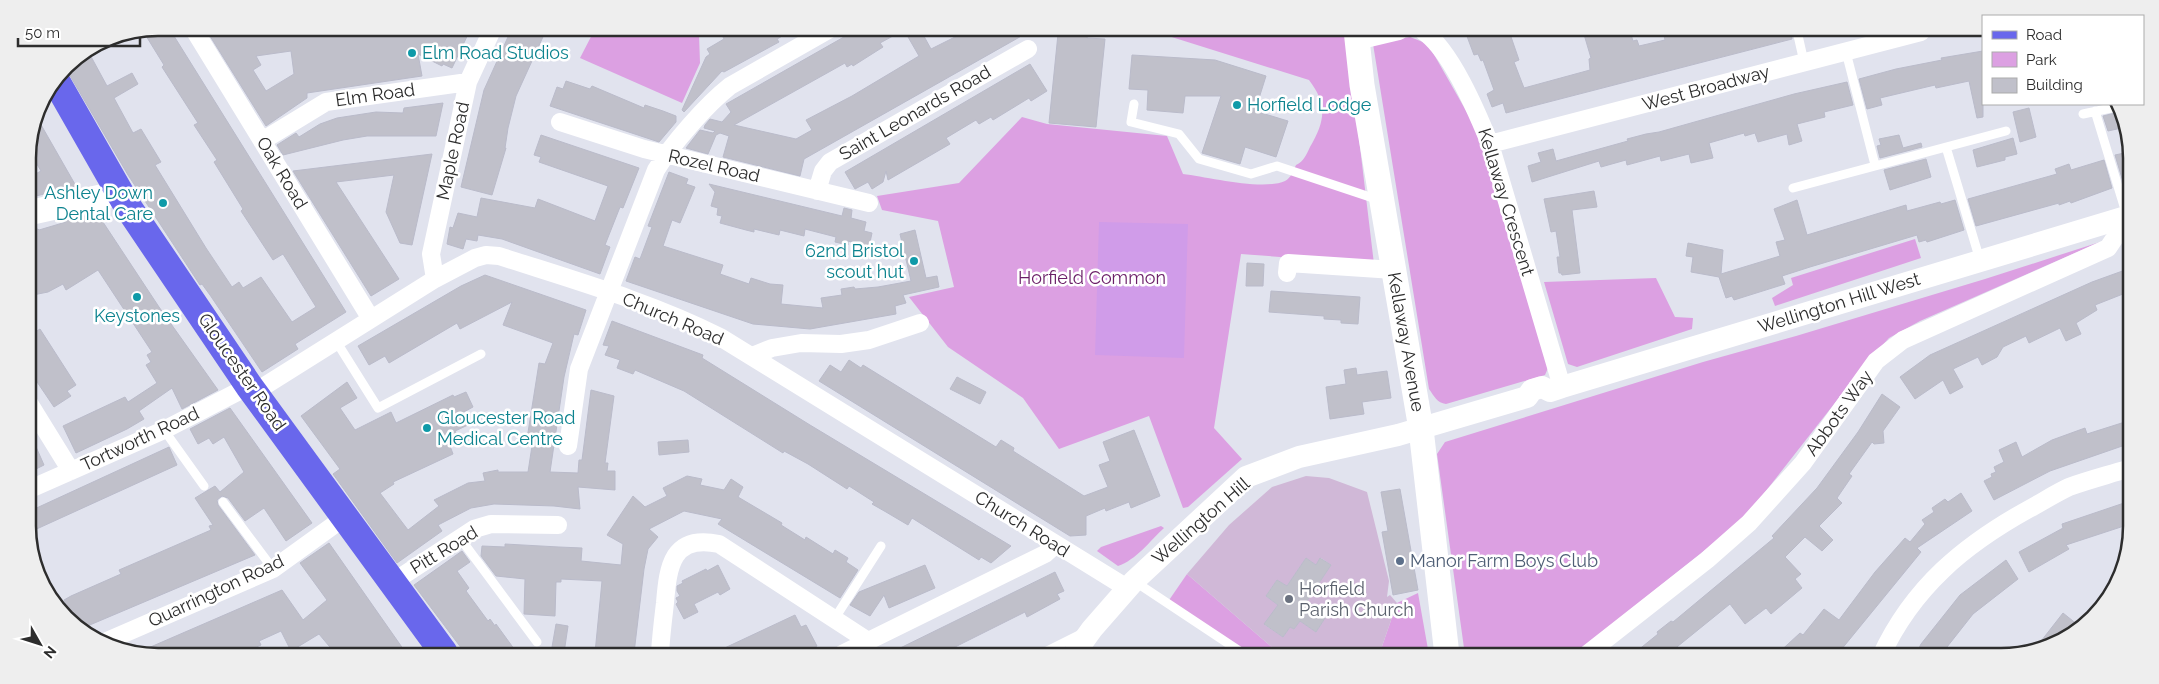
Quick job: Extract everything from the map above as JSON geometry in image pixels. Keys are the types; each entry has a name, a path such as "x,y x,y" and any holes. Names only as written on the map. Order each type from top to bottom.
{"main road":[{"name":"Kellaway Avenue","path":"1356,36 1362,85 1421,429 1446,647"},
{"name":"Gloucester Road","path":"60,88 119,193 252,389 392,582 437,648"},
{"path":"37,211 119,193"}],"street":[{"name":"Kellaway Crescent","path":"1428,36 1446,56 1474,106 1490,144 1556,389"},
{"name":"West Broadway","path":"1490,144 1906,36"},
{"name":"Oak Road","path":"198,37 371,319"},
{"name":"Maple Road","path":"435,279 431,254 468,82 489,37"},
{"path":"568,446 579,369 656,170 666,155 719,95 730,86 817,37"},
{"name":"Saint Leonards Road","path":"817,191 823,171 830,162 1028,49"},
{"name":"Elm Road","path":"262,141 326,102 468,82"},
{"name":"Rozel Road","path":"560,122 666,155 869,203"},
{"name":"Wellington Hill West","path":"1421,429 1527,397 1534,402 1546,399 1556,389 2123,218"},
{"name":"Abbots Way","path":"1596,647 1708,560 1749,523 1803,463 1876,361 1903,340 2108,248 2116,236 2123,218"},
{"name":"Church Road","path":"252,389 336,341 435,279 475,258 486,255 500,256 609,292 696,325 752,356 1056,545 1130,585"},
{"path":"1287,273 1288,263 1394,270"},
{"path":"752,356 772,348 801,342 841,344 869,340 920,323"},
{"name":"Tortworth Road","path":"36,486 252,389"},
{"path":"36,415 71,471"},
{"name":"Wellington Hill","path":"1079,648 1130,585 1246,477 1299,456 1421,429"},
{"path":"1885,647 1892,631 1906,609 1920,592 1960,553 1998,526 2069,488 2123,470"},
{"name":"Quarrington Road","path":"113,638 273,569 345,517"},
{"name":"Pitt Road","path":"392,582 474,529 491,524 558,525"},
{"path":"661,648 668,572 673,558 681,549 704,541 719,544 868,641"},
{"path":"855,648 1045,554 1056,545"}],"lane":[{"path":"1797,36 1804,62"},
{"path":"1846,52 1875,165"},
{"path":"1134,104 1130,122 1179,134 1200,159 1251,174 1277,166 1382,201"},
{"path":"2083,114 2111,108"},
{"path":"2095,111 2123,218"},
{"path":"1793,188 2006,131"},
{"path":"1946,147 1980,261"},
{"path":"336,341 378,408 481,354"},
{"path":"164,430 204,486"},
{"path":"223,502 273,569"},
{"path":"460,538 537,642"},
{"path":"835,618 881,546"},
{"path":"1130,585 1233,647"},
{"path":"1054,648 1092,629"}],"green space":[{"name":"Horfield Common","path":"1170,36 1347,36 1374,264 1241,254 1214,428 1242,459 1188,507 1183,508 1149,416 1059,449 1023,398 948,347 909,297 954,287 938,221 882,210 877,196 959,183 1022,117 1047,124 1167,136 1183,174 1250,184 1275,184 1287,180 1296,165 1306,155 1319,129 1322,105 1309,80"},
{"path":"591,37 699,37 700,63 682,103 580,58"},
{"path":"1410,37 1428,44 1477,130 1548,368 1545,375 1446,404 1438,401 1429,389 1373,44"},
{"path":"1915,239 1921,258 1775,306 1772,298 1793,285 1791,278"},
{"path":"2100,242 1920,321 1889,338 1867,362 1744,519 1583,647 1464,647 1437,454 1445,442 1703,362 1985,279"},
{"path":"1656,278 1675,317 1693,318 1692,329 1577,367 1568,364 1544,282"},
{"path":"1161,526 1164,528 1142,550 1118,566 1097,551 1101,547"},
{"path":"1187,574 1272,647 1233,647 1165,606"},
{"path":"1418,593 1428,647 1382,647 1397,603"}],"shaded area":[{"path":"1099,222 1188,224 1184,358 1095,355"},
{"path":"1306,476 1329,478 1367,492 1389,581 1387,597 1390,595 1397,603 1382,647 1272,647 1187,574 1229,525 1272,487","holes":["1306,558 1316,565 1321,558 1331,565 1307,601 1327,615 1316,632 1300,621 1294,629 1290,627 1283,637 1265,625 1278,605 1266,596 1277,580 1287,586"]}],"building":[{"path":"1087,36 1087,38 1105,39 1096,127 1049,123 1058,37"},
{"path":"1467,36 1511,36 1519,60 1514,62 1524,88 1590,70 1589,59 1591,58 1585,36 1632,36 1633,41 1637,40 1639,46 1665,40 1664,36 1792,36 1792,39 1506,113 1503,103 1492,107 1487,94 1494,90 1483,60 1481,61 1478,54 1474,55"},
{"path":"147,37 175,37 346,312 295,344 298,349 262,372 210,295 202,284 200,285 128,175 70,75 91,57 107,86 132,73 138,84 114,98 133,133 141,129 161,162 155,165 206,248 232,287 239,282 243,288 261,277 292,322 316,307 283,254 273,260 241,211 243,209 214,162 217,160 194,125 198,123 162,67 164,65"},
{"path":"211,37 467,37 452,68 443,64 442,66 418,54 422,76 307,93 307,98 266,126","holes":["291,51 294,74 266,91 253,70 261,65 256,56"]},
{"path":"508,37 543,37 516,96 508,128 506,148 492,195 461,187 484,90"},
{"path":"723,37 781,37 777,39 779,42 724,72 722,71 684,112 682,110 706,57 710,54 707,49 724,39"},
{"path":"845,37 892,37 880,43 883,47 853,66 852,64 847,67 845,63 734,125 796,139 812,130 806,120 852,96 919,56 908,37 924,37 931,49 956,37 1020,37 804,159 800,176 723,157 729,136 720,133 716,135 708,154 686,148 700,130 713,133 715,131 704,128 710,119 722,122 731,112 726,104"},
{"path":"1982,51 1983,117 1977,118 1969,81 1936,88 1935,85 1880,98 1882,105 1867,109 1859,79 1942,60 1941,58"},
{"name":"Horfield Lodge","path":"1132,55 1215,60 1266,76 1255,111 1288,121 1276,157 1245,147 1240,164 1202,153 1221,96 1185,96 1183,113 1147,110 1148,90 1129,89"},
{"path":"1030,64 1047,91 1031,101 1029,98 993,120 991,117 979,124 976,120 946,138 950,144 888,180 886,171 883,182 872,189 868,182 855,189 845,172"},
{"path":"566,81 590,89 592,86 644,108 645,105 663,111 676,116 676,122 659,142 550,106 557,87 563,89"},
{"path":"1847,82 1853,105 1824,112 1825,117 1797,124 1802,141 1789,145 1787,134 1758,142 1755,133 1745,136 1744,133 1709,143 1713,158 1691,163 1689,154 1661,161 1660,156 1627,165 1626,160 1601,167 1599,161 1532,182 1528,166 1541,162 1538,153 1553,149 1556,161 1628,141 1627,139 1659,132 1794,94"},
{"path":"443,103 436,136 367,136 283,155 277,145 296,133 299,137 320,124 337,118 376,112 403,113 404,108"},
{"path":"2029,108 2036,137 2020,142 2013,112"},
{"path":"2114,113 2118,129 2108,131 2103,116"},
{"path":"41,125 76,186 37,196 37,173 41,171 37,164 37,143"},
{"path":"541,135 639,168 623,208 620,207 605,245 610,247 600,274 502,239 478,235 477,241 466,239 463,249 447,244 450,227 453,228 458,213 477,217 481,198 535,208 538,199 595,221 608,186 539,162 541,157 534,155"},
{"path":"1899,135 1903,148 1921,143 1922,147 1880,158 1877,146 1881,145 1879,139"},
{"path":"2013,138 2017,154 2005,157 2005,160 1977,167 1973,150"},
{"path":"2122,153 2123,182 2115,155"},
{"path":"432,154 412,245 400,243 386,212 394,175 336,182 399,279 371,296 293,171"},
{"path":"1926,159 1931,177 1890,190 1884,170"},
{"path":"2104,160 2112,188 2071,203 2070,201 2059,205 2059,203 1976,226 1968,199 2057,174 2055,169 2069,164 2071,170"},
{"path":"669,172 688,179 686,184 695,187 680,223 672,220 663,246 723,265 720,274 749,284 751,278 770,284 783,285 781,304 823,308 821,298 842,295 841,289 878,287 911,281 900,234 915,230 926,278 937,276 939,287 903,295 906,303 895,306 896,314 810,329 753,324 626,281 635,257 640,259 652,227 648,226"},
{"path":"709,184 842,216 844,208 852,210 851,218 866,222 864,231 872,233 869,247 848,241 848,245 835,242 836,237 805,229 804,236 780,230 779,235 754,229 754,232 720,223 722,216 717,215 718,208 711,206 715,192"},
{"path":"1594,191 1597,207 1572,210 1580,273 1562,275 1559,273 1557,257 1560,257 1556,231 1551,232 1544,199"},
{"path":"1797,200 1807,235 1906,205 1907,211 1955,200 1964,230 1927,242 1926,240 1919,242 1917,235 1810,267 1782,276 1785,284 1734,300 1732,296 1726,298 1719,277 1691,272 1693,257 1686,256 1688,243 1723,250 1721,274 1780,256 1776,242 1785,240 1774,209"},
{"path":"97,213 159,307 218,390 182,409 172,388 139,411 144,419 76,453 63,426 125,397 128,402 157,383 146,365 151,362 147,355 152,352 98,270 66,290 63,284 48,292 37,294 37,229 66,222 64,221"},
{"path":"1247,263 1264,264 1263,286 1246,286"},
{"path":"2123,271 2123,294 2095,305 2097,310 2076,323 2081,334 2066,341 2060,328 2029,343 2026,336 2003,347 1997,357 1982,365 1978,357 1953,369 1963,387 1950,394 1943,380 1915,399 1900,377 1930,355 2092,282"},
{"path":"485,275 586,310 578,335 574,334 564,377 550,472 578,473 579,460 582,460 591,390 614,396 605,463 608,463 607,471 615,471 615,490 578,487 580,509 494,504 471,508 438,525 442,531 397,563 333,474 340,469 301,416 347,382 357,398 340,408 355,430 391,412 396,423 453,395 454,397 466,392 473,407 462,413 468,425 455,431 460,441 450,446 453,454 393,482 394,484 380,493 408,530 439,506 434,500 468,483 485,481 483,473 498,470 498,472 528,472 532,446 526,445 539,363 545,364 553,343 503,325 512,302 460,329 457,323 389,363 385,356 369,365 358,346 461,286"},
{"path":"1271,291 1360,297 1358,324 1324,319 1324,316 1269,312"},
{"path":"612,321 703,355 702,358 810,425 1011,546 991,563 981,557 979,560 912,518 908,525 872,504 874,502 849,486 847,489 808,464 784,451 783,453 684,391 635,370 633,374 617,368 620,360 605,355 609,346 603,345"},
{"path":"40,329 76,385 67,391 71,396 54,407 36,381 37,331"},
{"path":"849,360 861,368 863,365 996,447 1001,440 1014,448 1013,451 1084,496 1108,487 1099,465 1110,461 1103,442 1134,430 1160,496 1131,508 1129,502 1106,511 1105,508 1086,516 1086,535 1070,536 819,381 830,365 841,372"},
{"path":"1356,368 1357,375 1387,371 1391,398 1362,402 1364,414 1330,419 1326,387 1346,384 1344,370"},
{"path":"957,377 986,392 980,404 950,389"},
{"path":"1882,394 1900,407 1883,431 1884,443 1874,444 1872,442 1849,474 1852,476 1837,498 1842,503 1819,526 1833,540 1822,551 1805,537 1785,557 1801,574 1795,579 1802,588 1771,614 1766,608 1745,624 1730,604 1677,647 1642,647 1658,634 1657,632 1671,621 1673,622 1774,538 1772,536 1817,488 1858,432"},
{"path":"230,408 312,523 286,541 264,508 245,521 228,498 222,496 217,500 218,505 255,555 89,625 72,612 64,600 121,574 119,570 211,530 209,526 213,525 195,498 215,486 220,492 244,472 224,437 213,444 209,438 198,444 190,429"},
{"path":"2123,423 2123,446 2050,471 1994,500 1984,481 1992,477 1991,474 1996,472 1994,467 2004,462 1999,450 2016,442 2022,457 2052,440 2085,428 2087,434"},
{"path":"688,440 689,452 659,455 658,442"},
{"path":"36,447 44,465 36,469"},
{"path":"169,447 177,465 37,529 36,508"},
{"path":"687,476 702,479 700,485 724,490 731,479 743,487 738,497 782,523 781,525 805,540 806,537 833,554 835,550 848,558 846,562 858,570 840,598 718,524 722,519 684,511 649,529 658,537 648,549 635,648 596,648 602,581 561,579 561,582 556,582 555,616 524,614 525,579 496,576 481,556 482,546 505,547 505,544 582,548 581,561 621,565 623,544 607,535 633,496 645,507 667,496 663,488"},
{"name":"Manor Farm Boys Club","path":"1400,489 1418,590 1393,595 1382,532 1388,531 1381,492"},
{"path":"1961,493 1972,511 1917,548 1921,552 1843,647 1785,647 1800,633 1803,635 1824,609 1839,620 1875,572 1905,538 1910,542 1925,524 1922,520 1934,512 1932,508 1945,499 1948,502"},
{"path":"2123,503 2123,526 2066,545 2069,549 2029,572 2019,552 2063,528 2062,524"},
{"path":"329,543 402,648 331,648 319,634 296,648 289,648 281,631 259,641 261,645 254,648 150,647 282,590 303,620 327,600 300,563"},
{"path":"462,551 470,562 457,571 469,588 466,591 488,621 490,619 495,626 496,624 513,648 461,648 414,585"},
{"name":"Horfield Parish Church","path":"1306,558 1316,565 1320,558 1331,565 1307,601 1327,615 1316,632 1300,621 1294,629 1290,627 1283,637 1264,624 1278,605 1266,596 1277,580 1287,586"},
{"path":"2006,560 2018,579 1973,614 1947,647 1919,647 1921,644 1960,595"},
{"path":"718,565 730,589 720,595 718,592 694,604 698,612 684,619 676,604 678,602 676,598 680,596 677,586 683,583 682,581"},
{"path":"925,565 935,588 889,608 884,595 870,616 850,605 859,592"},
{"path":"1055,572 1064,591 1057,594 1060,599 1027,617 1025,612 954,648 901,648"},
{"path":"2063,613 2075,622 2055,635 2042,640"},
{"path":"795,615 801,627 806,625 817,646 814,648 725,648"},
{"path":"556,624 568,626 565,648 552,648"}],"place":[{"name":"Elm Road Studios","path":"412,53"},
{"name":"Horfield Lodge","path":"1237,105"},
{"name":"Ashley Down Dental Care","path":"163,203"},
{"name":"62nd Bristol scout hut","path":"914,261"},
{"name":"Keystones","path":"137,297"},
{"name":"Gloucester Road Medical Centre","path":"427,428"},
{"name":"Manor Farm Boys Club","path":"1400,561"},
{"name":"Horfield Parish Church","path":"1289,599"}]}
